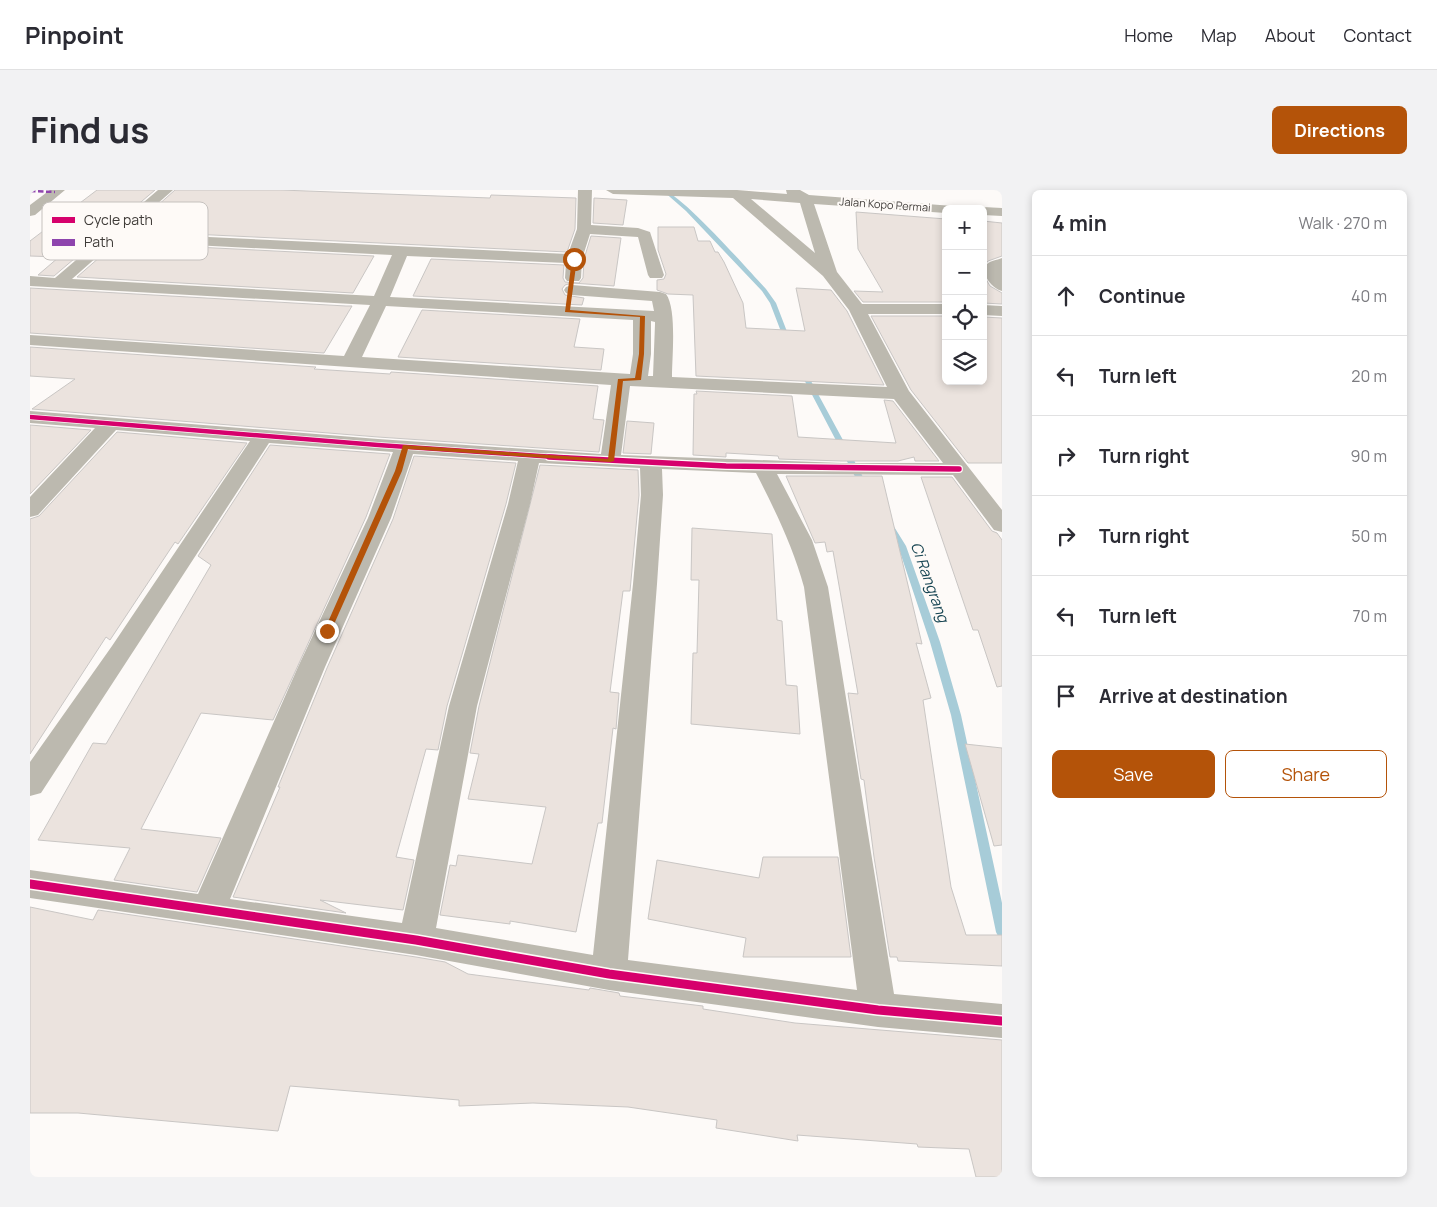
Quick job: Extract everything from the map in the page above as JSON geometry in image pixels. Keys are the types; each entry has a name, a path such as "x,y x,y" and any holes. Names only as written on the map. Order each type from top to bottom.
{"street":[{"path":"42,202 58,190"},
{"path":"152,202 166,190"},
{"path":"567,311 572,290 574,259 584,229 585,190"},
{"name":"Jalan Kopo Permai","path":"613,190 798,194 944,205"},
{"path":"822,190 798,194 829,273"},
{"path":"737,194 829,273 857,309 900,392 1002,525"},
{"path":"32,210 42,202"},
{"path":"987,211 1002,212"},
{"path":"584,229 638,232 645,235 656,274"},
{"path":"208,242 574,259"},
{"path":"350,362 371,323 401,251"},
{"path":"59,282 85,260"},
{"path":"1002,264 993,266 993,271 1002,286"},
{"path":"30,280 664,317"},
{"path":"572,290 658,296 662,299 664,317 662,382"},
{"path":"857,309 942,309"},
{"path":"987,310 1002,311"},
{"path":"610,461 629,380 642,354 642,316"},
{"path":"30,340 790,390 900,392"},
{"path":"642,354 662,354"},
{"path":"30,417 405,447 651,464 816,469 959,469"},
{"path":"30,510 111,423"},
{"path":"30,784 121,652 264,435"},
{"path":"208,911 327,631 371,536 398,471 405,447"},
{"path":"416,940 464,706 519,504 530,456"},
{"path":"608,974 646,574 652,495 651,464"},
{"path":"763,468 799,536 810,562 816,587 878,1010"},
{"path":"30,884 416,940 608,974 747,991 878,1010 1001,1021"}],"building":[{"path":"97,190 155,190 141,202 81,202"},
{"path":"175,190 281,190 490,198 491,195 576,198 575,229 567,252 208,235 208,202 162,202"},
{"path":"594,198 627,200 623,225 593,223"},
{"path":"856,212 942,219 942,302 863,302 854,291 883,292 858,249"},
{"path":"987,221 1002,223 1002,256 987,262"},
{"path":"658,227 694,227 698,241 710,241 715,252 718,252 724,262 743,303 746,328 805,331 796,288 831,290 847,311 884,385 696,376 693,295 668,294 657,290 657,280 664,279 666,274 658,250"},
{"path":"42,232 42,256 30,256 30,241"},
{"path":"591,236 621,238 614,286 572,283 565,285 562,289 565,295 584,298 582,305 413,296 431,259 564,265 563,278 565,282 579,283 583,278 584,259"},
{"path":"208,248 374,256 353,293 77,277 96,260 208,260"},
{"path":"56,260 73,260 54,276 38,275"},
{"path":"987,281 990,286 1002,293 1002,304 987,303"},
{"path":"30,288 352,306 324,353 30,333"},
{"path":"422,310 580,319 574,347 604,349 601,370 398,357"},
{"path":"871,316 942,316 942,385 987,385 987,317 1002,318 1002,463 968,463 911,390"},
{"path":"30,347 316,367 314,369 390,374 391,372 598,386 593,419 604,420 599,452 378,437 32,409 75,379 30,376"},
{"path":"696,391 792,396 798,437 896,443 884,400 893,401 939,461 915,461 914,457 898,461 842,461 779,459 778,456 726,453 726,457 693,455 694,394 697,394"},
{"path":"627,421 654,423 651,454 623,453"},
{"path":"30,425 91,430 30,494"},
{"path":"117,432 247,443 178,544 175,542 110,640 106,637 30,754 30,519 39,516"},
{"path":"270,445 390,454 366,517 273,720 201,713 141,829 221,838 197,892 114,880 130,848 38,840 93,743 106,744 211,565 198,556"},
{"path":"414,456 516,463 506,504 447,706 438,750 426,749 396,857 414,860 403,910 320,900 346,913 233,897 280,787 278,787 327,668 393,519"},
{"path":"540,465 638,470 639,495 630,591 623,591 610,692 619,693 616,729 613,728 602,823 598,823 576,932 510,921 510,924 440,915 450,865 456,866 458,855 532,864 546,807 468,799 479,754 470,753 479,706"},
{"path":"786,476 882,476 922,644 916,643 931,698 923,700 951,887 966,935 1002,935 1002,966 898,961 897,957 890,957 864,780 861,779 848,693 858,694 833,551 827,552 825,542 815,543"},
{"path":"921,477 952,477 992,531 997,533 1002,540 1002,686 997,687 978,630 973,630"},
{"path":"692,528 772,534 777,620 782,621 786,685 797,686 800,734 691,724 693,653 697,653 699,580 691,580"},
{"path":"965,744 1002,748 1002,845 994,846"},
{"path":"763,857 838,857 851,957 743,957 746,938 648,919 657,860 759,878"},
{"path":"30,907 93,920 98,910 416,957 445,962 468,974 589,990 590,988 619,993 620,996 703,1006 703,1009 795,1023 1002,1040 1002,1177 976,1177 969,1149 918,1147 917,1144 797,1135 798,1141 716,1128 717,1120 628,1107 533,1103 459,1106 459,1100 290,1086 278,1131 78,1113 30,1113"}],"waterway":[{"name":"Ci Rangrang","path":"664,190 688,210 764,290 773,303 788,342"},
{"name":"Ci Rangrang","path":"802,370 865,488"},
{"name":"Ci Rangrang","path":"890,527 902,546 935,642 956,715 1002,932"}],"marked path":[{"path":"30,191 55,192"}],"cycle path":[{"path":"30,417 494,454 610,461 842,469 959,469"},
{"path":"30,884 416,940 609,974 878,1010 1002,1021"}],"route":[{"path":"327,631 371,536 398,471 405,447 610,461 620,379 638,380 642,354 642,316 567,311 572,290 574,259"}]}
